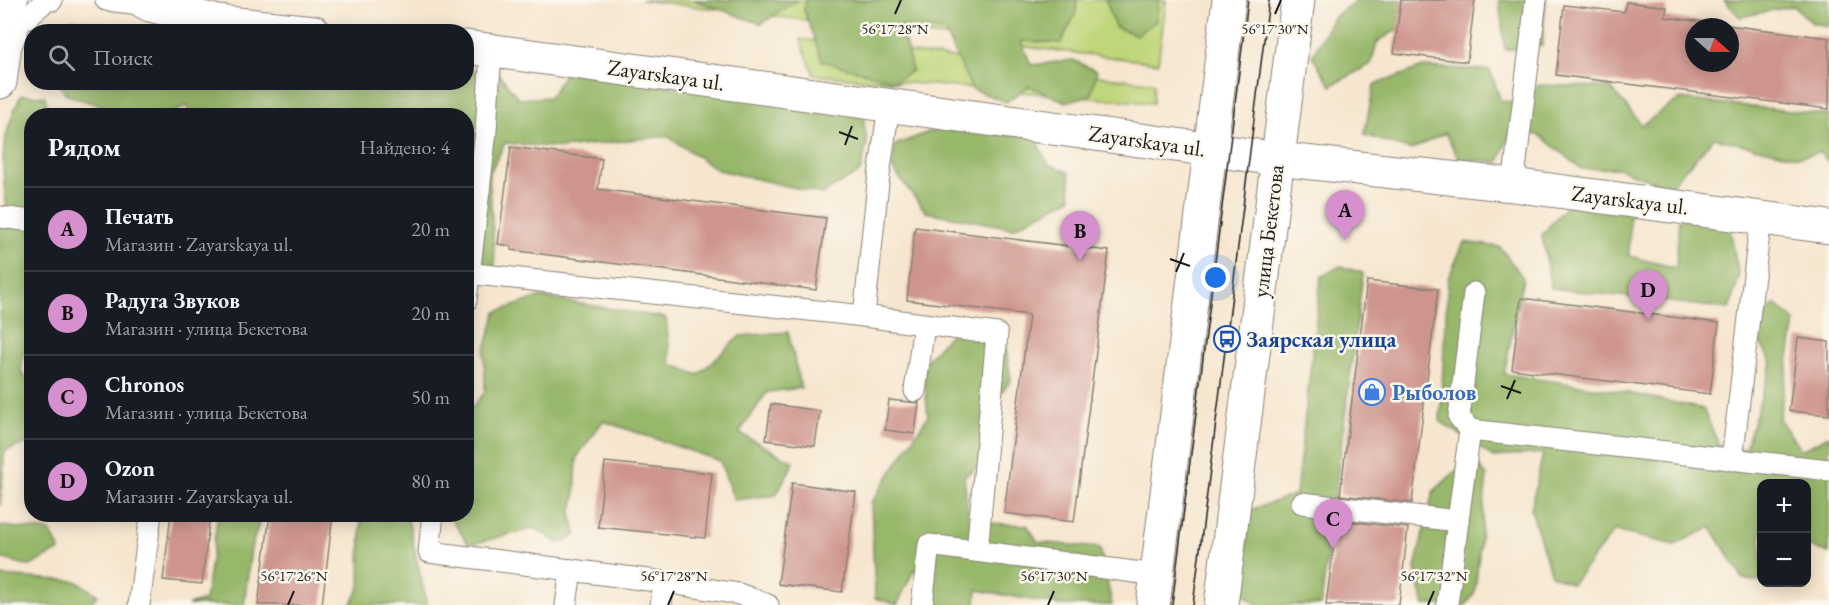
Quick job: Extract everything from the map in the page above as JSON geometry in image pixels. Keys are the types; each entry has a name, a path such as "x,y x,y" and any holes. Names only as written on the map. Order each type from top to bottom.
{"street":[{"path":"1,74 11,0"},
{"path":"1155,590 1229,0"},
{"name":"улица Бекетова","path":"1221,605 1298,0"},
{"path":"146,3 218,21 244,24"},
{"name":"Zayarskaya ul.","path":"479,49 1277,159 1514,185 1829,227"}],"lane":[{"path":"1,74 20,22 47,0 52,0"},
{"path":"106,0 146,3"},
{"path":"1514,185 1536,0"},
{"path":"474,226 486,131 479,49"},
{"path":"864,316 878,183 889,106"},
{"path":"0,217 24,220"},
{"path":"1732,460 1761,217"},
{"path":"474,274 864,316 997,334 977,551"},
{"path":"1474,293 1459,417 1470,430 1829,470"},
{"path":"915,391 924,325"},
{"path":"1447,605 1470,430"},
{"path":"1302,503 1458,521"},
{"path":"140,605 150,522"},
{"path":"432,522 429,552 664,582 739,594 768,605"},
{"path":"922,605 929,545 977,551 1155,590"},
{"path":"566,605 571,570"},
{"path":"661,605 664,582"}],"green space":[{"path":"641,0 1166,0 1158,63"},
{"path":"694,0 797,0 761,24"},
{"path":"806,0 1077,0 1076,12 1061,43 1021,41 1031,65 1073,60 1097,71 1091,95 1066,102 1029,86 1006,102 972,89 944,31 901,25 912,71 895,81 822,61 804,10"},
{"path":"1106,0 1159,0 1156,21 1136,35 1115,27"},
{"path":"1356,0 1408,0 1413,20 1377,42 1371,64 1331,86 1312,56 1333,18"},
{"path":"1499,0 1546,0 1542,46 1505,50"},
{"path":"1724,0 1829,0 1829,26 1812,23 1794,6 1740,17"},
{"path":"72,19 101,24 67,24"},
{"path":"800,39 1154,83 1153,103 814,75"},
{"path":"1423,67 1490,70 1501,101 1526,103 1538,85 1610,87 1642,125 1679,99 1829,115 1829,163 1820,152 1798,157 1714,138 1669,187 1618,168 1582,169 1539,135 1511,131 1499,162 1459,159 1445,133 1411,150 1364,135 1374,85"},
{"path":"474,70 497,72 519,99 550,97 566,71 863,115 867,144 860,172 822,194 718,170 667,136 562,148 505,143 489,174 495,265 474,278 474,108 188,108 188,105 182,108 109,108 67,95 63,90 474,90"},
{"path":"21,95 45,96 47,108 24,108 24,351 21,372 24,376 24,444 5,451 0,507 0,224 7,207 3,176 4,150 14,110"},
{"path":"937,129 1035,137 1048,164 1069,172 1071,198 1013,228 926,212 892,168 895,145"},
{"path":"1571,200 1630,208 1629,256 1676,268 1679,219 1729,222 1739,278 1729,309 1551,288 1542,235"},
{"path":"1464,242 1500,247 1523,278 1504,374 1619,391 1703,409 1720,447 1745,449 1772,363 1752,329 1775,304 1795,321 1779,419 1801,450 1829,436 1829,553 1811,547 1811,479 1757,479 1757,581 1743,579 1711,527 1675,545 1614,531 1572,584 1551,575 1531,509 1543,453 1493,457 1440,421 1448,279"},
{"path":"1340,266 1363,273 1321,605 1258,605 1240,592 1250,510 1296,494 1321,277"},
{"path":"540,297 666,318 671,364 698,375 740,336 788,332 801,388 767,392 739,433 794,462 776,495 734,500 720,461 603,421 577,457 575,498 571,513 576,535 560,544 535,528 469,545 454,522 474,522 474,405 485,392 484,352 496,312"},
{"path":"964,319 1002,325 1011,380 983,417 997,455 964,476 969,522 1027,525 1038,542 1100,548 1112,605 1059,605 977,590 976,605 933,605 937,571 914,570 897,605 875,598 871,503 928,416 923,364"},
{"path":"1471,457 1487,476 1475,592 1466,605 1424,605 1415,568 1433,492"},
{"path":"217,522 260,522 251,548 244,605 188,605 205,600"},
{"path":"361,522 409,522 427,605 351,605 360,587"},
{"path":"0,526 50,531 60,550 30,566 0,558"},
{"path":"0,576 76,581 98,595 88,605 0,605"}],"building":[{"path":"1401,0 1475,0 1467,62 1394,53"},
{"path":"1626,2 1667,7 1665,17 1685,20 1685,72 1739,72 1739,26 1829,38 1829,109 1556,75 1564,5 1624,12"},
{"path":"511,147 602,159 598,189 826,218 816,290 511,250 511,246 498,244"},
{"path":"915,227 1109,251 1074,522 1004,513 1029,315 907,300"},
{"path":"1367,281 1438,289 1412,503 1340,495"},
{"path":"1521,298 1719,323 1710,394 1512,369"},
{"path":"1798,338 1829,342 1829,415 1789,411"},
{"path":"889,400 919,403 915,434 885,430"},
{"path":"771,404 820,411 815,446 766,440"},
{"path":"605,462 712,473 705,538 598,527"},
{"path":"792,483 856,492 842,592 778,584"},
{"path":"1337,520 1408,528 1399,605 1326,605"},
{"path":"170,522 209,522 202,584 163,580"},
{"path":"269,522 332,522 322,605 258,605"}],"tram line":[{"path":"1172,605 1248,0"},
{"path":"1193,605 1269,0"}],"place":[{"name":"Печать","path":"1345,240"},
{"name":"Радуга Звуков","path":"1080,261"},
{"name":"Ozon","path":"1648,320"},
{"name":"Заярская улица","path":"1227,339"},
{"name":"Рыболов","path":"1372,392"},
{"name":"Chronos","path":"1333,549"}]}
